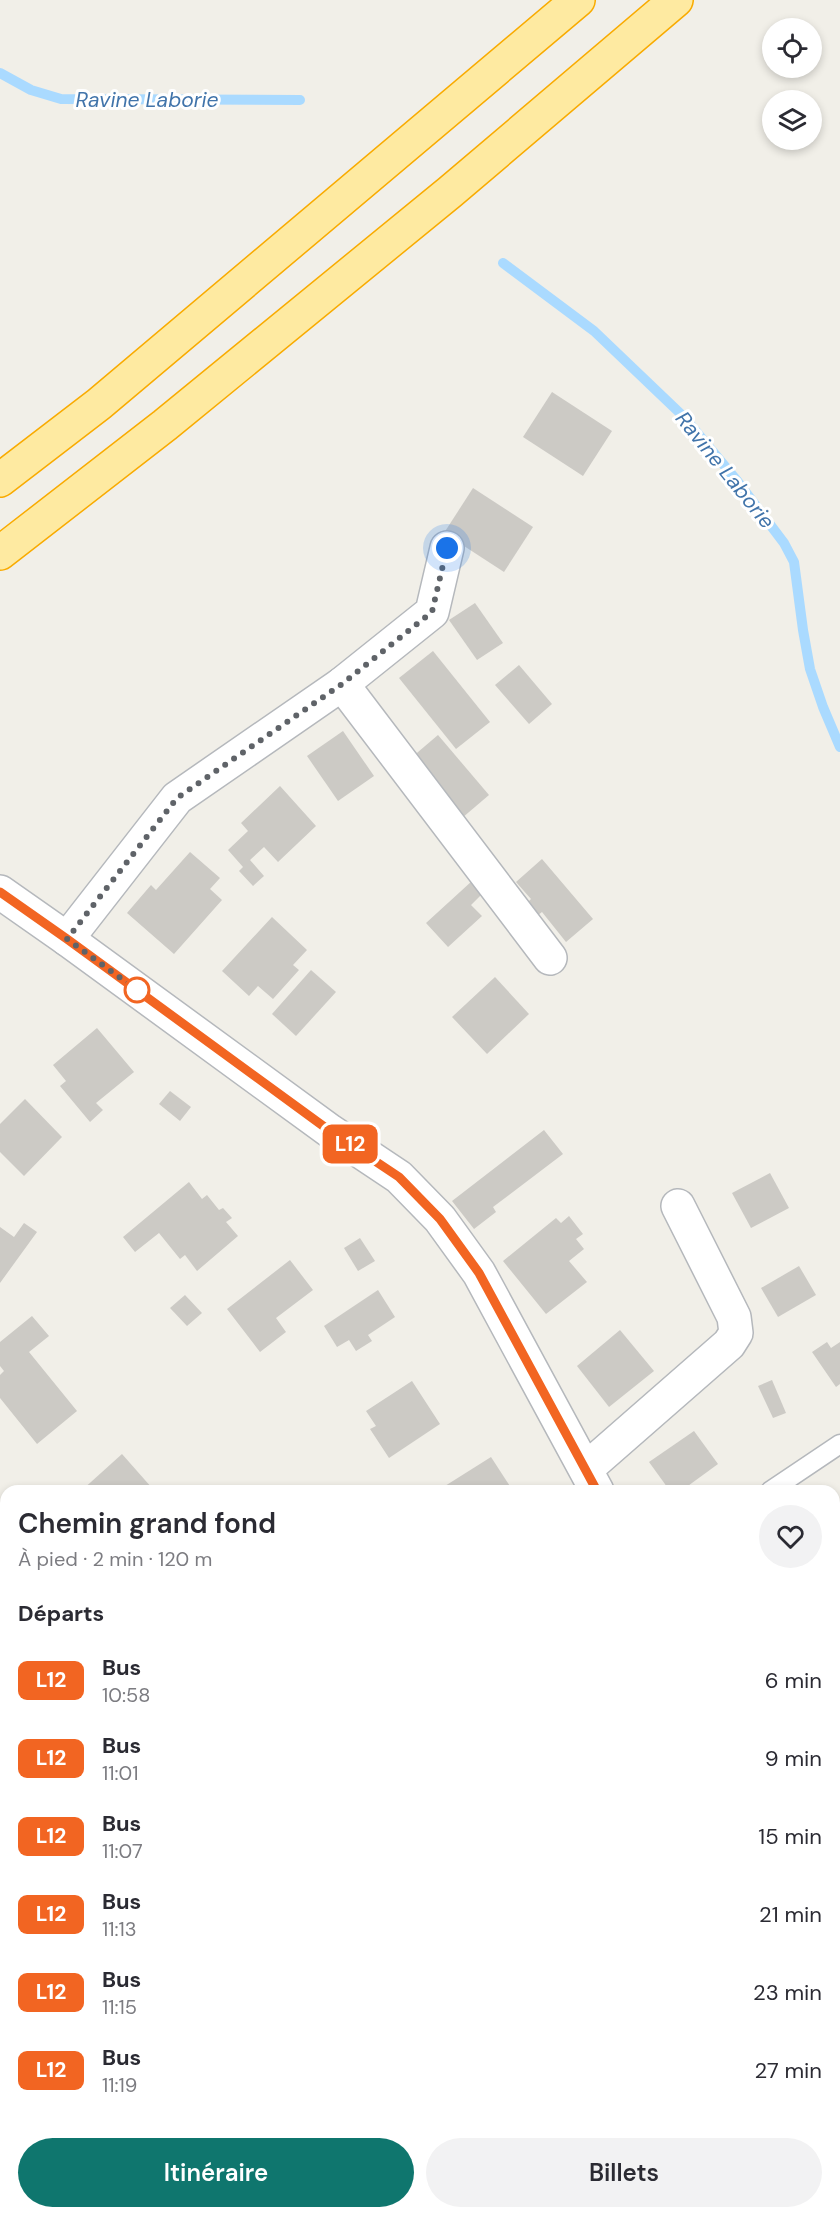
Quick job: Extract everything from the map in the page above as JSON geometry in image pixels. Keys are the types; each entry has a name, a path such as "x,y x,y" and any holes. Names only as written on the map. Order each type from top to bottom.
{"highway":[{"path":"0,480 99,404 578,0"},
{"path":"0,553 165,425 432,207 676,0"}],"street":[{"path":"67,939 177,798 342,684 432,612 447,548"},
{"path":"342,684 550,958"},
{"path":"0,892 321,1124 399,1177 440,1219 479,1273 592,1480 729,1344 736,1333 734,1317 678,1206"}],"lane":[{"path":"779,1485 840,1444"}],"building":[{"path":"552,392 612,431 583,476 523,437"},
{"path":"473,488 533,527 504,572 444,533"},
{"path":"475,603 503,643 477,660 449,620"},
{"path":"433,651 490,722 456,749 399,678"},
{"path":"519,665 552,704 529,724 495,685"},
{"path":"343,731 374,776 338,801 307,756"},
{"path":"438,735 489,795 462,818 411,758"},
{"path":"280,786 316,826 278,862 264,847 250,860 264,876 253,886 239,871 243,867 228,850 248,831 241,823"},
{"path":"190,852 220,878 210,889 222,900 174,954 127,913 151,885 156,890"},
{"path":"542,859 593,919 566,942 542,912 533,919 523,907 531,899 516,882"},
{"path":"472,881 483,893 471,905 482,916 448,947 426,923"},
{"path":"272,917 307,950 293,965 299,970 273,999 258,986 249,996 222,971"},
{"path":"311,970 336,992 296,1036 272,1014"},
{"path":"495,977 529,1014 487,1054 452,1017"},
{"path":"97,1028 134,1072 96,1103 103,1110 90,1122 60,1086 66,1081 53,1065"},
{"path":"170,1091 191,1107 180,1121 159,1104"},
{"path":"25,1099 62,1137 24,1176 0,1152 0,1124"},
{"path":"544,1130 563,1154 493,1207 496,1212 474,1229 452,1201"},
{"path":"770,1173 789,1208 751,1228 732,1193"},
{"path":"189,1182 202,1199 207,1195 219,1210 223,1208 232,1218 226,1222 238,1236 197,1271 185,1255 180,1259 159,1233 135,1252 123,1237"},
{"path":"569,1216 583,1234 576,1239 584,1249 569,1261 587,1282 546,1314 503,1261 556,1218 561,1223"},
{"path":"24,1223 37,1232 0,1283 0,1227 14,1237"},
{"path":"360,1238 375,1261 358,1271 344,1248"},
{"path":"290,1260 313,1290 276,1318 286,1332 260,1352 227,1309"},
{"path":"799,1266 816,1295 778,1317 761,1288"},
{"path":"378,1290 395,1317 368,1335 372,1341 356,1351 349,1340 337,1347 324,1326"},
{"path":"185,1295 202,1313 187,1326 170,1308"},
{"path":"32,1316 49,1336 29,1352 77,1411 37,1444 0,1398 0,1375 4,1371 0,1366 0,1342"},
{"path":"620,1330 654,1371 609,1407 577,1366"},
{"path":"827,1342 831,1348 840,1342 840,1384 836,1387 812,1352"},
{"path":"772,1380 786,1413 773,1418 758,1386"},
{"path":"412,1381 440,1424 389,1458 370,1429 376,1426 366,1411"},
{"path":"694,1431 718,1464 689,1485 666,1485 649,1462"},
{"path":"122,1454 149,1485 88,1485"},
{"path":"491,1457 509,1485 447,1485"}],"waterway":[{"name":"Ravine Laborie","path":"0,73 31,90 61,99 300,100"},
{"name":"Ravine Laborie","path":"503,263 594,331 684,417 738,482 784,543 794,562 810,669 840,747"}],"bus line":[{"name":"L12","path":"0,892 330,1131 399,1177 440,1219 479,1273 594,1485"}],"route":[{"path":"137,990 67,939 177,798 342,684 432,612 447,548"}]}
